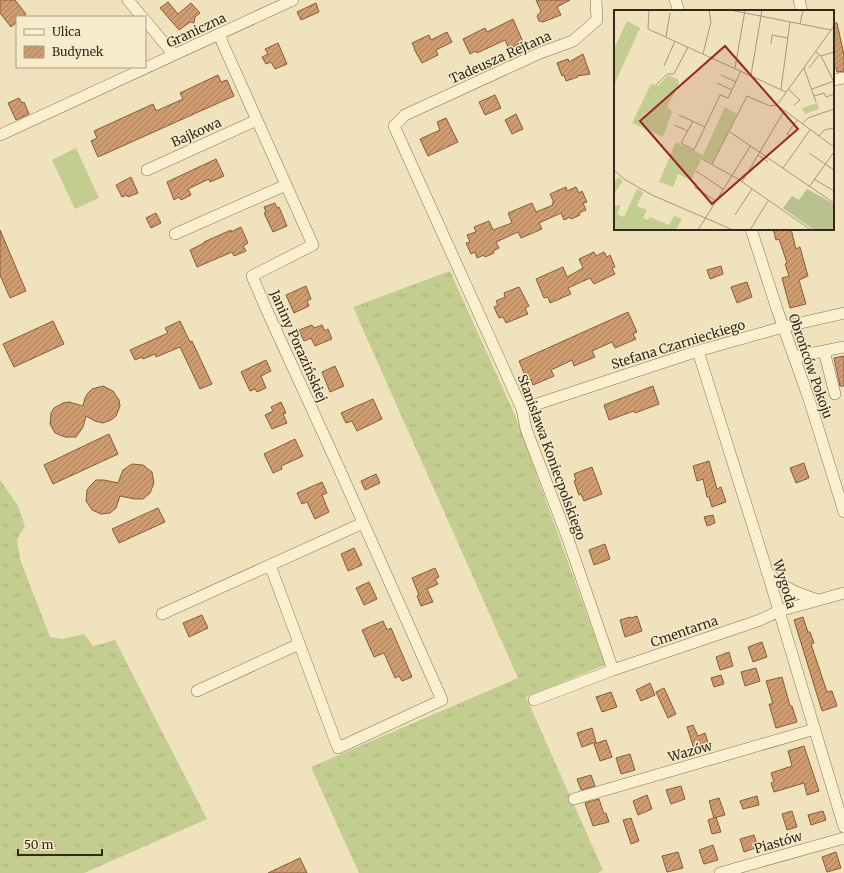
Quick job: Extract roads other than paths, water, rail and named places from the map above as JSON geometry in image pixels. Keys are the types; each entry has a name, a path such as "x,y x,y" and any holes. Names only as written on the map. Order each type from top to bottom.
{"street":[{"path":"128,0 141,16"},
{"name":"Graniczna","path":"0,135 293,0"},
{"name":"Tadeusza Rejtana","path":"394,126 405,115 540,54 573,41 597,20 596,0"},
{"path":"675,0 679,10"},
{"path":"799,0 802,10"},
{"path":"146,21 174,56"},
{"name":"Janiny Porazińskiej","path":"220,34 222,42 256,120 313,245 252,276 442,700 338,748 299,644"},
{"path":"834,80 844,78"},
{"name":"Bajkowa","path":"147,170 256,120"},
{"name":"Stanisława Koniecpolskiego","path":"394,126 522,409 526,429 568,539 613,670"},
{"path":"175,234 286,186"},
{"name":"Obrońców Pokoju","path":"751,230 809,399 844,512"},
{"name":"Stefana Czarnieckiego","path":"522,409 698,351 783,326 844,313"},
{"path":"794,357 844,346"},
{"name":"Wygoda","path":"698,351 767,571 844,827"},
{"path":"824,351 835,394"},
{"path":"162,614 363,523"},
{"path":"197,691 299,644 270,565"},
{"path":"767,571 777,581 790,590 818,600"},
{"name":"Cmentarna","path":"534,700 613,670 760,620 779,611 844,593"},
{"name":"Wazów","path":"574,799 815,729"},
{"name":"Piastów","path":"720,873 844,838"}]}
